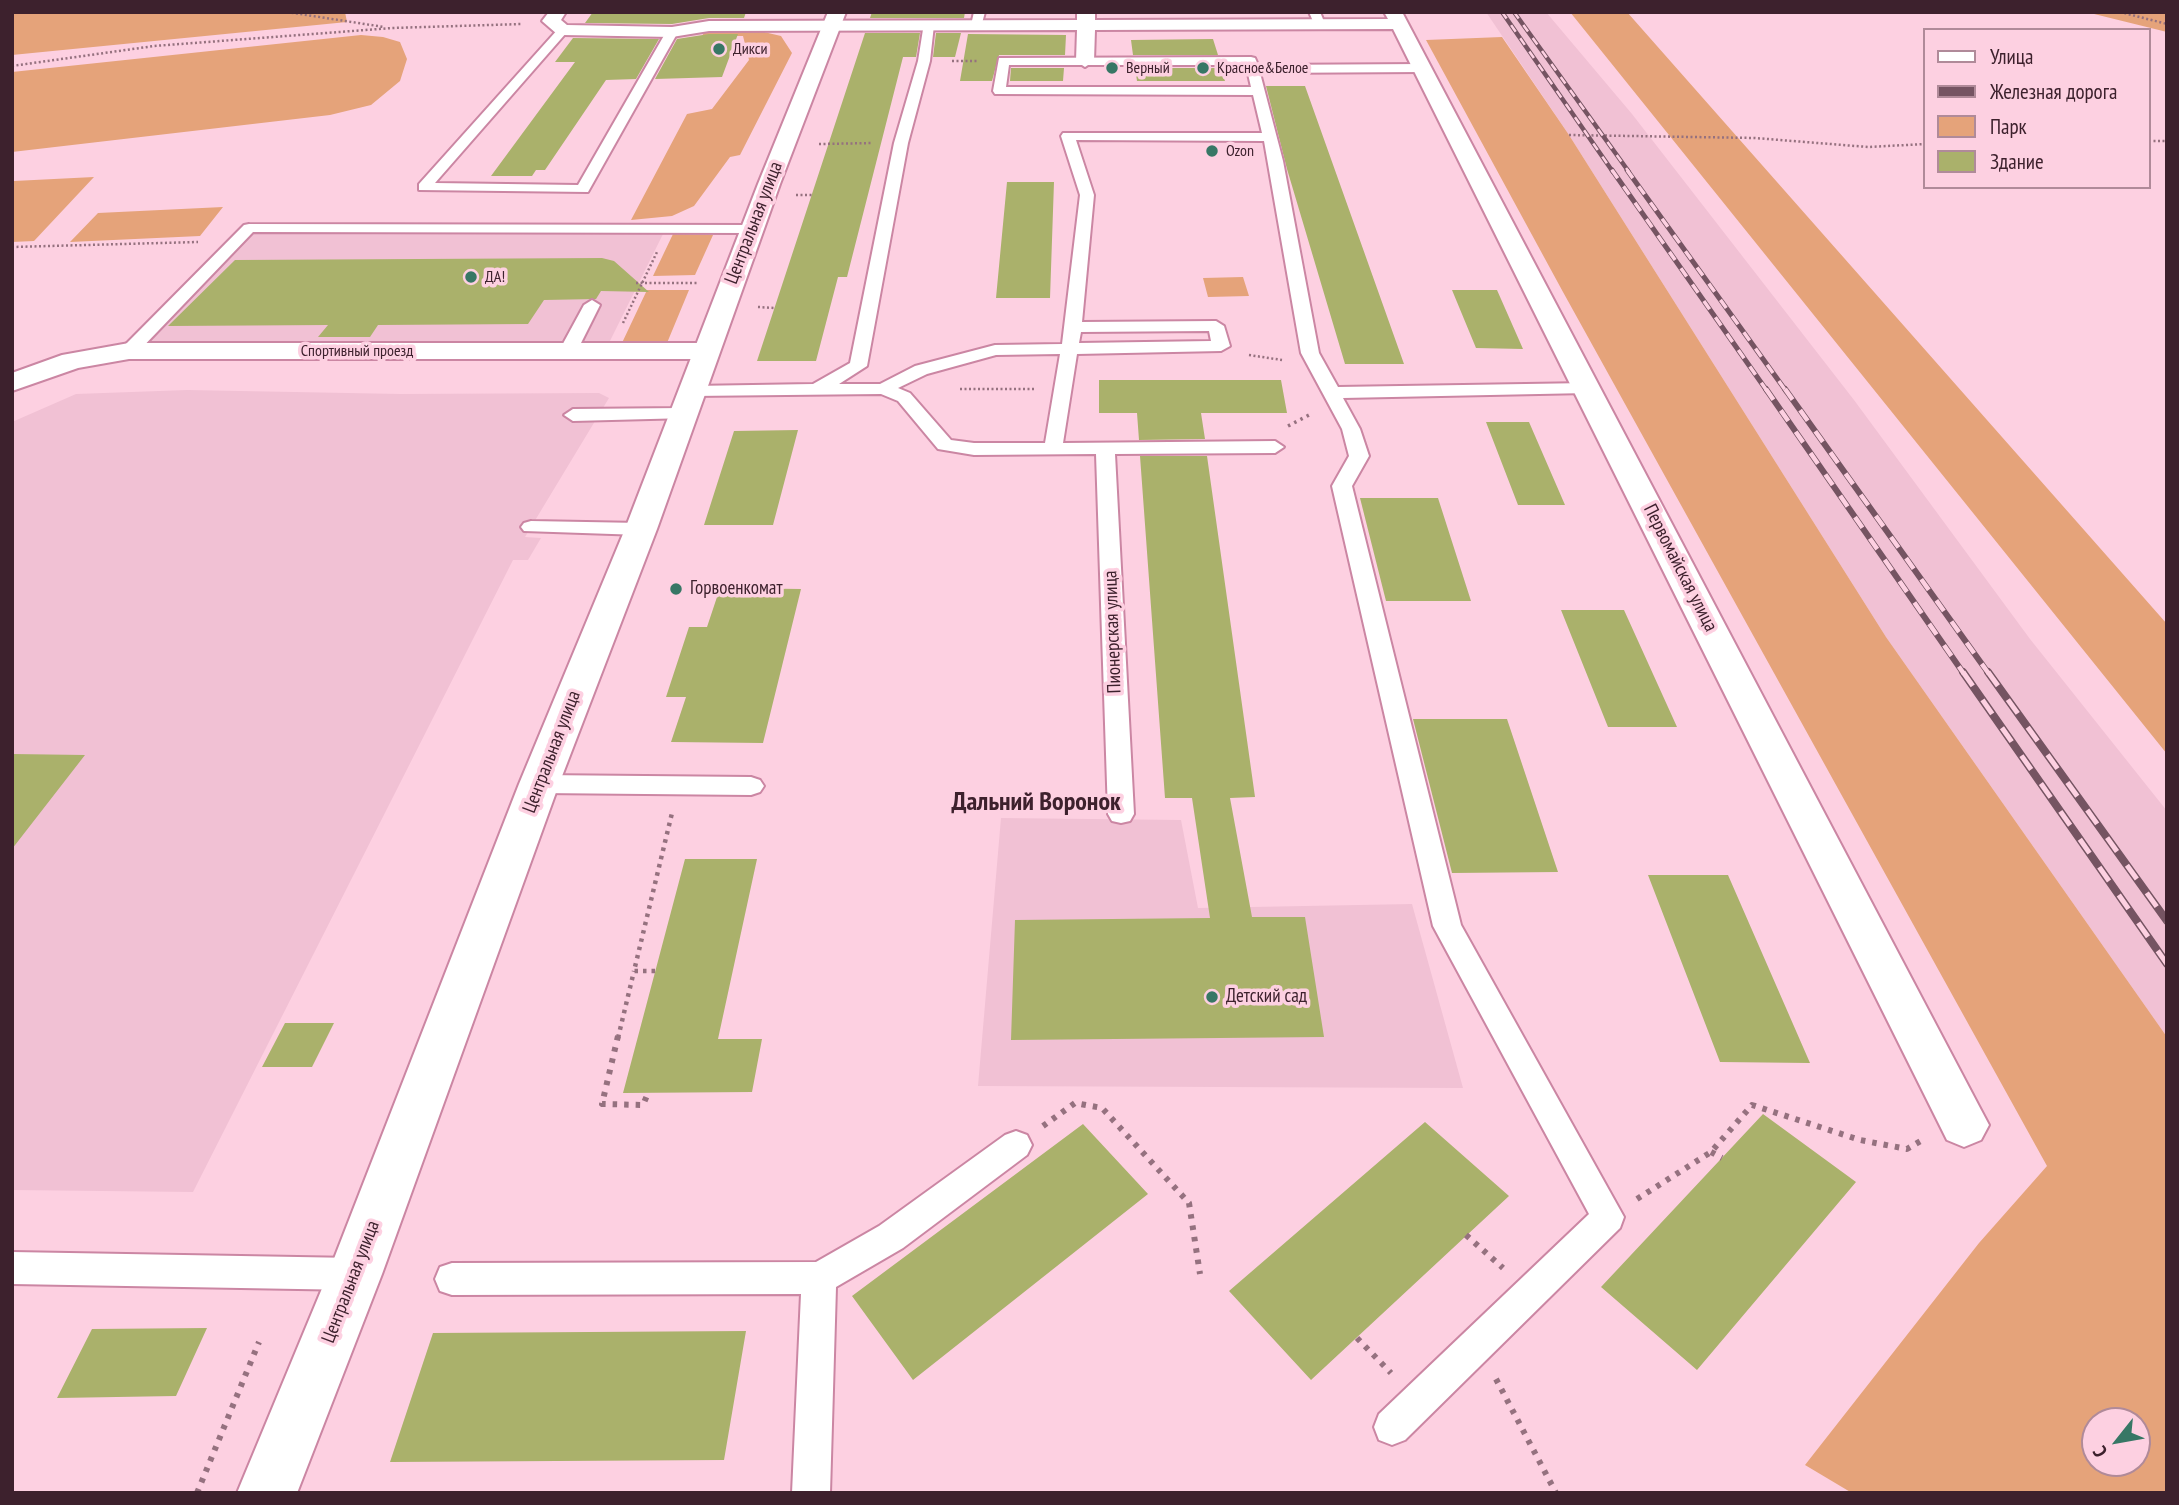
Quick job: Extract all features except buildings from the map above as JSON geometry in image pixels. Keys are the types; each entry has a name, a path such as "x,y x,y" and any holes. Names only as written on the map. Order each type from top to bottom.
{"street":[{"path":"557,21 671,32 709,26 834,19 928,25 979,19 1396,18"},
{"name":"Первомайская улица","path":"1396,18 1964,1125"},
{"name":"Центральная улица","path":"267,1493 355,1274 539,784 641,528 834,19"},
{"path":"1085,61 1086,19"},
{"name":"Спортивный проезд","path":"12,383 72,361 129,351 706,351"}],"lane":[{"path":"557,21 424,187 583,189 671,32"},
{"path":"815,390 858,366 901,143 924,61 928,25"},
{"path":"1256,91 999,90 1003,61 1251,61 1256,91 1276,161 1310,353 1351,429 1359,456 1342,486 1447,926 1608,1217 1392,1427"},
{"path":"1254,69 1423,68"},
{"path":"1053,449 1073,327 1087,195 1068,136 1268,137"},
{"path":"129,351 249,229 753,229"},
{"path":"568,351 592,304"},
{"path":"883,389 921,370 995,350 1222,346 1216,326 1073,327"},
{"path":"12,374 72,361"},
{"path":"1328,388 1588,388"},
{"path":"573,415 815,390 883,389 904,397 946,445 974,449 1105,449 1276,440"},
{"name":"Пионерская улица","path":"1105,449 1121,814"},
{"path":"531,527 641,528"},
{"path":"539,784 751,786"},
{"path":"452,1279 819,1278 891,1237 1016,1146"},
{"path":"12,1268 355,1274"},
{"path":"811,1493 819,1278"}],"path":[{"path":"287,12 392,28"},
{"path":"2120,12 2167,24"},
{"path":"12,66 154,46 392,28 557,21"},
{"path":"924,61 1003,61"},
{"path":"1569,135 1755,138 1868,147 1924,145"},
{"path":"812,144 901,143"},
{"path":"608,351 668,229"},
{"path":"12,247 237,241"},
{"path":"636,283 702,283"},
{"path":"1276,440 1313,413 1313,384 1328,388"},
{"path":"954,389 1062,389"},
{"path":"648,1093 643,1105 602,1104 679,785"},
{"path":"634,971 655,971"},
{"path":"1016,1146 1075,1103 1102,1108 1189,1203 1200,1273"},
{"path":"1608,1217 1710,1152 1752,1105 1860,1140 1907,1149 1926,1138"},
{"path":"1710,1152 1722,1158"},
{"path":"1466,1235 1529,1293"},
{"path":"1357,1338 1419,1401"},
{"path":"197,1493 259,1342"},
{"path":"1478,1343 1556,1493"}],"shaded area":[{"path":"1486,12 1546,12 1632,114 1854,400 2030,639 2167,811 2167,1037 1886,637 1569,135"},
{"path":"665,230 606,349 141,346 253,234"},
{"path":"187,390 401,394 599,393 609,398 525,537 541,538 528,560 513,560 193,1192 12,1190 12,422 76,394"},
{"name":"Детский сад","path":"1001,818 1181,820 1198,908 1412,904 1463,1088 978,1086"}],"green space":[{"path":"12,12 345,12 347,22 12,55"},
{"path":"1570,12 1627,12 2167,624 2167,754"},
{"path":"2086,12 2167,14 2167,32"},
{"path":"706,29 751,29 781,36 792,53 740,155 730,157 694,206 672,216 631,220 687,114 712,109 749,60 743,36 702,36"},
{"path":"361,35 400,42 407,59 400,81 371,105 330,115 12,152 12,72"},
{"path":"1502,37 1569,135 1886,637 2167,1037 2167,1493 1852,1493 1805,1465 1979,1243 2047,1166 1426,40"},
{"path":"94,177 34,241 12,242 14,181"},
{"path":"223,207 200,236 70,242 98,213"},
{"path":"673,234 713,235 695,275 653,276"},
{"path":"1243,277 1249,296 1208,297 1203,278"},
{"path":"647,290 689,290 667,343 621,345"}],"railway":[{"path":"1502,12 1613,172"},
{"path":"1514,12 1629,172"},
{"path":"1612,170 1767,391"},
{"path":"1627,170 1786,391"},
{"path":"1766,389 1964,674"},
{"path":"1785,389 1989,674"},
{"path":"1963,672 2167,964"},
{"path":"1988,672 2167,921"}],"place":[{"name":"Дикси","path":"719,49"},
{"name":"Верный","path":"1112,68"},
{"name":"Красное&Белое","path":"1203,68"},
{"name":"Ozon","path":"1212,151"},
{"name":"ДА!","path":"471,277"},
{"name":"Горвоенкомат","path":"676,589"},
{"name":"Детский сад","path":"1212,997"}],"district":[{"name":"Дальний Воронок","path":"1036,803"}]}
